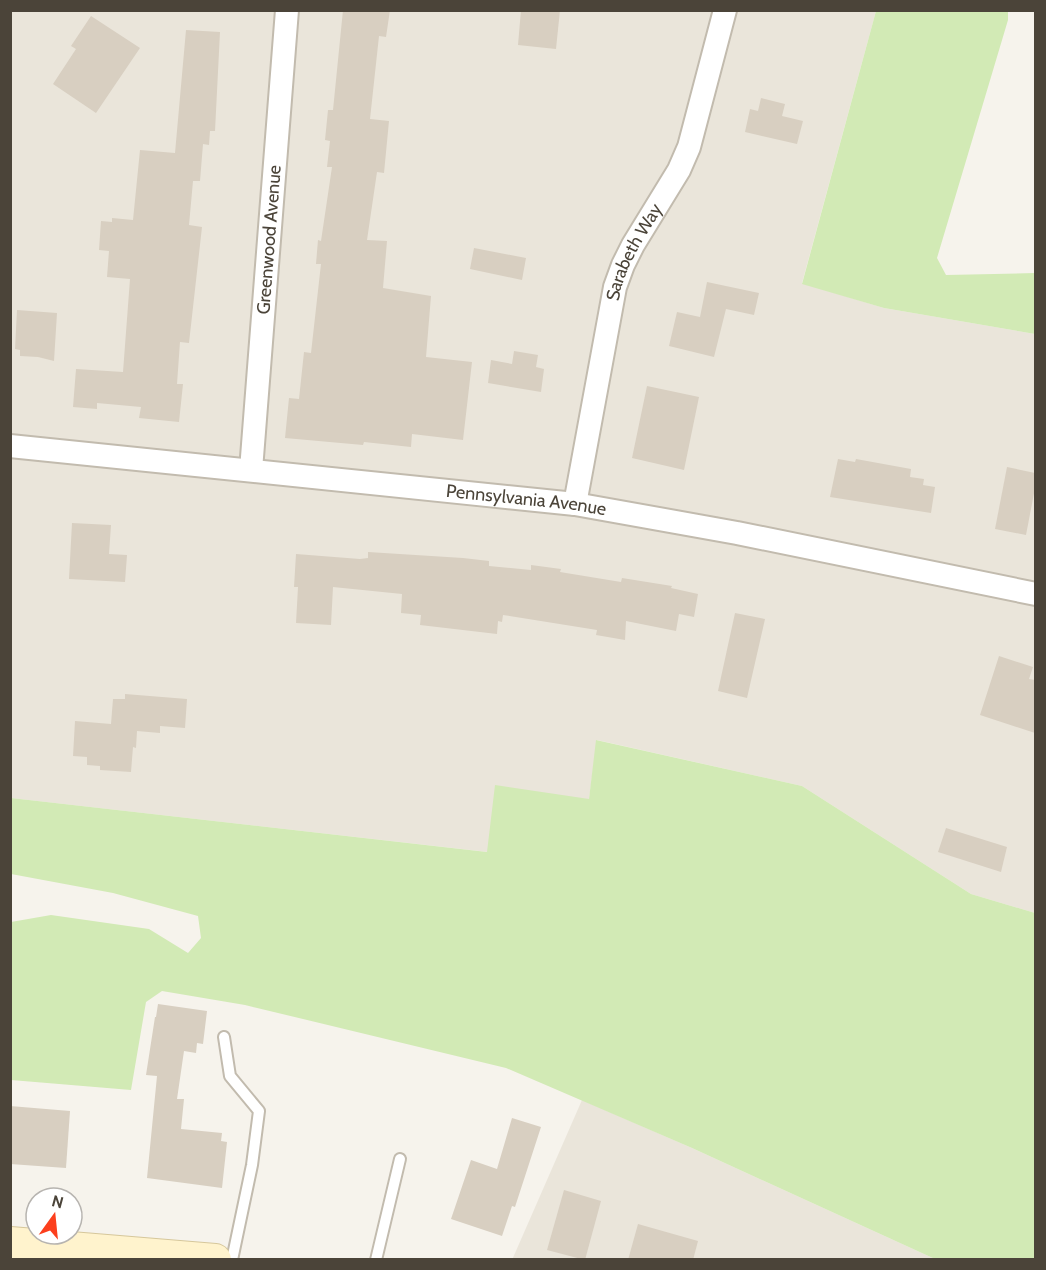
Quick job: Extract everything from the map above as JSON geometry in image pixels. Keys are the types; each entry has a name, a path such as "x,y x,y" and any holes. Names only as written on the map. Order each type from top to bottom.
{"street":[{"name":"Greenwood Avenue","path":"251,470 287,10"},
{"name":"Sarabeth Way","path":"575,504 615,287 633,245 679,170 689,147 725,10"},
{"name":"Pennsylvania Avenue","path":"10,446 575,504 737,533 1035,594"},
{"path":"10,1243 215,1260"}],"lane":[{"path":"224,1036 230,1076 260,1111 252,1165 232,1260"},
{"path":"376,1260 400,1159"}],"shaded area":[{"path":"11,11 876,11 802,283 884,308 1035,334 1035,913 971,894 802,786 597,740 589,799 488,852 11,798"},
{"path":"582,1100 692,1148 935,1259 512,1260"}],"green space":[{"path":"876,11 1008,11 1008,20 937,258 946,275 1035,273 1035,334 884,308 802,284"},
{"path":"596,740 802,786 971,894 1035,913 1035,1259 935,1259 692,1148 506,1068 245,1005 162,991 146,1002 131,1090 11,1080 11,922 51,915 149,929 188,953 201,938 198,916 113,893 11,874 11,798 487,852 495,785 589,799"}],"building":[{"path":"343,10 390,10 386,37 379,36 370,119 389,121 384,173 377,172 367,240 387,241 383,288 431,296 426,357 472,362 463,440 412,434 411,447 285,438 289,398 299,399 304,352 311,353 321,264 316,264 318,240 321,241 332,167 327,167 330,141 325,140 328,110 333,110"},
{"path":"521,10 560,10 556,49 518,45"},
{"path":"91,16 140,48 96,113 53,84 76,49 71,46"},
{"path":"186,30 220,32 215,131 210,131 209,145 203,144 200,181 193,181 189,225 202,227 189,343 180,342 177,384 183,384 179,422 139,418 141,407 97,403 97,409 73,407 76,369 123,372 130,279 107,277 109,251 99,250 101,221 112,222 112,218 133,220 140,150 175,153"},
{"path":"761,98 785,104 782,116 803,121 797,144 745,132 750,109 758,111"},
{"path":"474,248 526,258 522,280 470,269"},
{"path":"707,282 759,293 754,315 726,309 714,357 669,346 677,312 700,317"},
{"path":"17,310 57,313 54,361 20,356 20,350 15,349"},
{"path":"514,351 538,355 536,367 544,369 541,392 488,383 491,360 512,364"},
{"path":"647,386 699,397 684,470 632,458"},
{"path":"838,459 855,462 856,459 911,469 910,477 924,479 923,485 935,487 931,513 830,497"},
{"path":"1007,467 1035,473 1035,488 1026,535 995,529"},
{"path":"72,523 111,525 109,554 127,555 125,582 69,579"},
{"path":"368,552 463,558 489,561 489,566 531,570 531,565 621,582 622,578 672,586 671,588 698,594 694,617 679,614 676,631 626,621 625,640 596,635 597,630 503,615 502,622 498,621 497,634 420,625 421,615 401,613 402,594 333,587 331,625 296,623 298,587 294,587 296,554 360,559 368,558"},
{"path":"735,613 765,619 747,698 718,691"},
{"path":"999,656 1033,667 1029,679 1035,680 1035,733 980,715"},
{"path":"125,694 187,699 185,728 160,726 160,733 137,731 131,772 100,770 100,766 87,765 87,757 73,756 75,721 111,724 113,699 125,699"},
{"path":"946,828 1007,847 1001,872 938,852"},
{"path":"158,1004 207,1011 203,1044 197,1043 196,1053 184,1051 177,1099 184,1099 181,1129 222,1133 221,1141 227,1142 222,1188 147,1178 157,1076 146,1075"},
{"path":"10,1106 70,1111 66,1168 10,1164"},
{"path":"512,1118 541,1127 515,1207 512,1206 502,1236 451,1219 471,1160 497,1169"},
{"path":"564,1190 601,1201 585,1260 547,1250"},
{"path":"638,1224 698,1241 693,1260 628,1260"}]}
